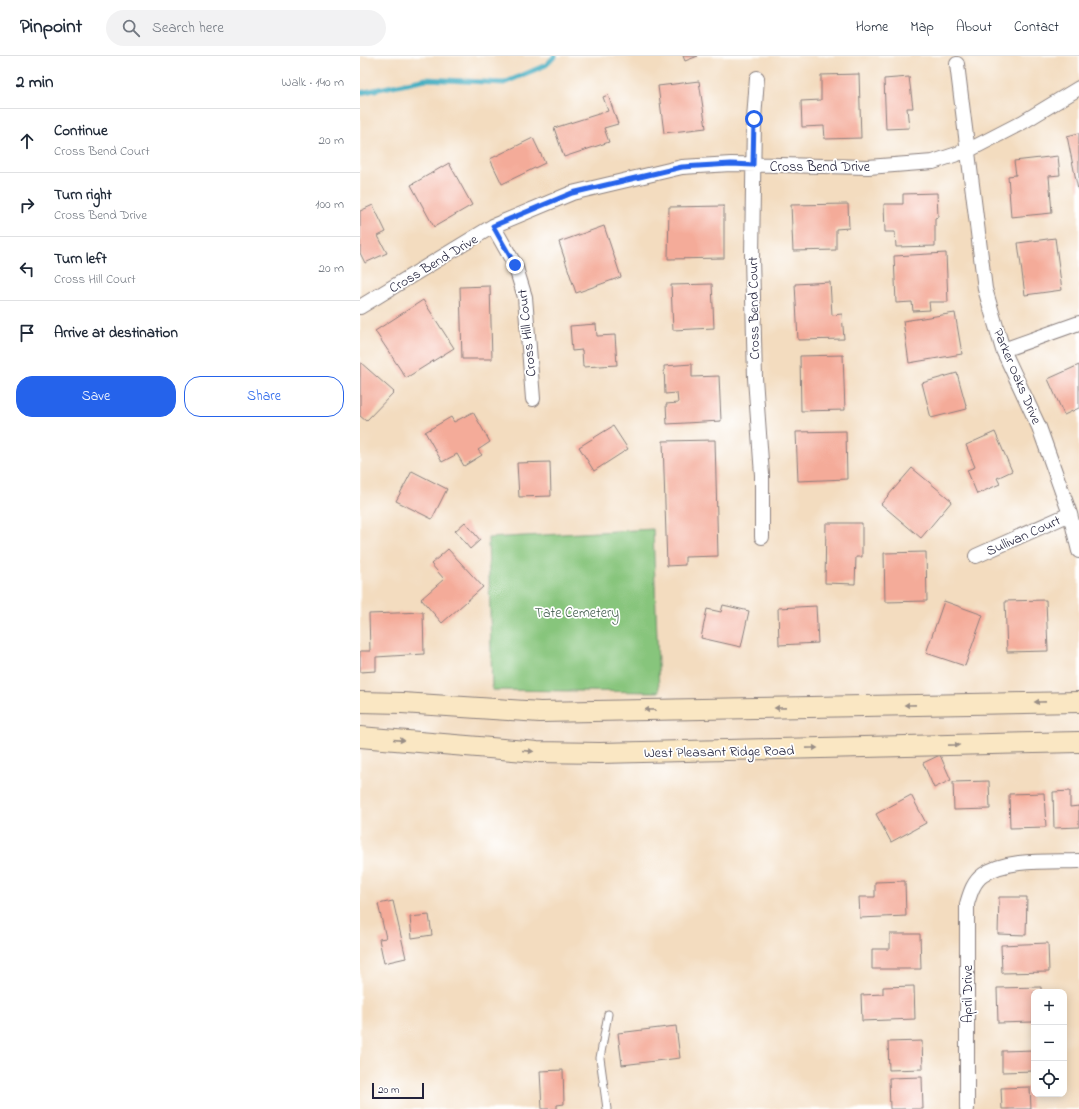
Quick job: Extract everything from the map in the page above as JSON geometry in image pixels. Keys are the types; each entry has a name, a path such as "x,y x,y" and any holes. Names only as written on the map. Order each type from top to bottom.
{"main road":[{"path":"360,702 402,703 540,712 1079,702"},
{"name":"West Pleasant Ridge Road","path":"360,737 537,752 600,753 1079,742"}],"street":[{"name":"Parker Oaks Drive","path":"957,64 969,150 985,289 1003,350 1039,427 1070,514 1079,551"},
{"name":"Cross Bend Court","path":"757,78 753,165 752,258 754,378 762,475 762,537"},
{"name":"Cross Bend Drive","path":"360,307 493,226 572,193 682,167 731,164 875,166 933,162 969,150 1023,122 1079,88"},
{"name":"Cross Hill Court","path":"493,226 515,265 525,297 533,398"},
{"path":"1003,350 1079,323"},
{"name":"Sullivan Court","path":"976,556 1070,514"},
{"name":"April Drive","path":"967,1109 967,904 972,888 982,876 998,866 1037,862 1079,861"}],"lane":[{"path":"607,1109 600,1058 608,1014"}],"green space":[{"name":"Tate Cemetery","path":"653,529 659,692 492,690 488,538"}],"building":[{"path":"683,56 698,56 685,61"},
{"path":"859,74 861,138 825,139 824,126 802,127 801,101 821,100 821,75"},
{"path":"909,77 913,108 907,108 909,128 886,129 884,79"},
{"path":"699,81 706,128 664,133 658,86"},
{"path":"608,95 618,124 604,128 609,142 564,157 554,128 608,111 603,97"},
{"path":"1079,133 1079,190 1078,190 1067,136"},
{"path":"533,138 545,163 502,184 490,159"},
{"path":"1058,156 1060,175 1049,176 1052,213 1011,217 1008,176 1016,175 1014,161"},
{"path":"449,163 472,205 434,227 411,185"},
{"path":"937,193 938,217 935,218 935,246 896,247 895,232 885,232 884,204 903,204 903,194"},
{"path":"848,204 849,228 836,229 836,250 793,251 791,205"},
{"path":"373,205 386,232 378,236 387,253 365,263 360,253 360,211"},
{"path":"724,206 724,258 668,259 669,207"},
{"path":"604,226 621,277 576,293 559,242"},
{"path":"1055,238 1062,290 1025,295 1018,243"},
{"path":"946,253 948,302 929,302 930,310 913,311 912,302 896,303 894,256"},
{"path":"830,282 832,315 842,314 844,339 798,340 795,284"},
{"path":"712,284 714,328 673,330 671,285"},
{"path":"490,286 492,359 462,359 460,287"},
{"path":"423,300 454,348 406,378 375,331"},
{"path":"955,313 962,354 909,363 903,321"},
{"path":"596,324 597,336 615,335 617,365 583,367 582,350 572,351 570,326"},
{"path":"843,355 845,410 801,411 800,356"},
{"path":"360,362 394,392 366,421 360,416"},
{"path":"692,364 692,377 719,376 721,421 667,424 666,404 678,403 677,393 665,394 664,366"},
{"path":"1079,365 1079,408 1064,415 1048,379"},
{"path":"957,373 967,409 931,418 922,383"},
{"path":"473,412 490,442 478,450 482,455 464,466 457,454 442,462 425,432 451,417 454,422"},
{"path":"613,426 628,449 594,471 579,447"},
{"path":"846,431 847,479 798,481 796,432"},
{"path":"995,432 1012,471 997,478 1000,484 977,494 967,470 975,467 966,445"},
{"path":"715,440 718,556 685,557 685,565 667,566 663,441"},
{"path":"550,462 551,496 519,497 517,463"},
{"path":"912,468 952,501 921,538 881,504"},
{"path":"412,471 447,489 432,519 396,501"},
{"path":"465,522 480,540 470,549 455,531"},
{"path":"826,523 862,523 862,557 856,557 855,584 825,583"},
{"path":"448,549 483,587 442,623 421,599 444,579 431,564"},
{"path":"926,552 927,601 885,602 884,553"},
{"path":"1046,600 1048,651 1007,652 1005,601"},
{"path":"944,601 983,615 965,666 926,653"},
{"path":"723,605 749,611 741,647 701,638 707,609 721,612"},
{"path":"816,606 818,643 779,645 778,608"},
{"path":"423,612 424,654 376,657 376,671 360,672 360,651 370,651 369,614"},
{"path":"940,755 951,780 934,788 923,763"},
{"path":"989,781 990,809 954,810 953,782"},
{"path":"1070,791 1070,807 1079,806 1079,827 1054,828 1053,792"},
{"path":"1044,793 1046,827 1010,828 1009,794"},
{"path":"911,795 926,823 891,842 876,814"},
{"path":"905,881 906,916 860,918 859,897 875,897 875,882"},
{"path":"999,897 1027,897 1026,935 998,934"},
{"path":"393,901 406,958 384,963 379,939 386,938 378,904"},
{"path":"429,915 432,935 412,938 410,917"},
{"path":"890,934 920,934 921,969 872,969 872,949 890,949"},
{"path":"1048,943 1049,972 1002,973 1001,945"},
{"path":"914,986 915,1019 862,1021 861,995 883,994 883,987"},
{"path":"1041,987 1041,989 1031,989 1031,1022 998,1023 997,988"},
{"path":"676,1026 680,1058 622,1065 618,1033"},
{"path":"922,1041 923,1069 889,1070 888,1042"},
{"path":"1031,1050 1031,1071 1002,1072 1002,1051"},
{"path":"563,1070 564,1104 557,1105 557,1109 542,1109 540,1071"},
{"path":"922,1077 923,1109 890,1109 889,1078"},
{"path":"1030,1087 1031,1109 1002,1109 1001,1088"}],"waterway":[{"path":"360,93 426,79 504,83 546,65 555,56"}],"route":[{"path":"515,265 493,226 572,193 682,167 731,164 753,165 754,119"}]}
